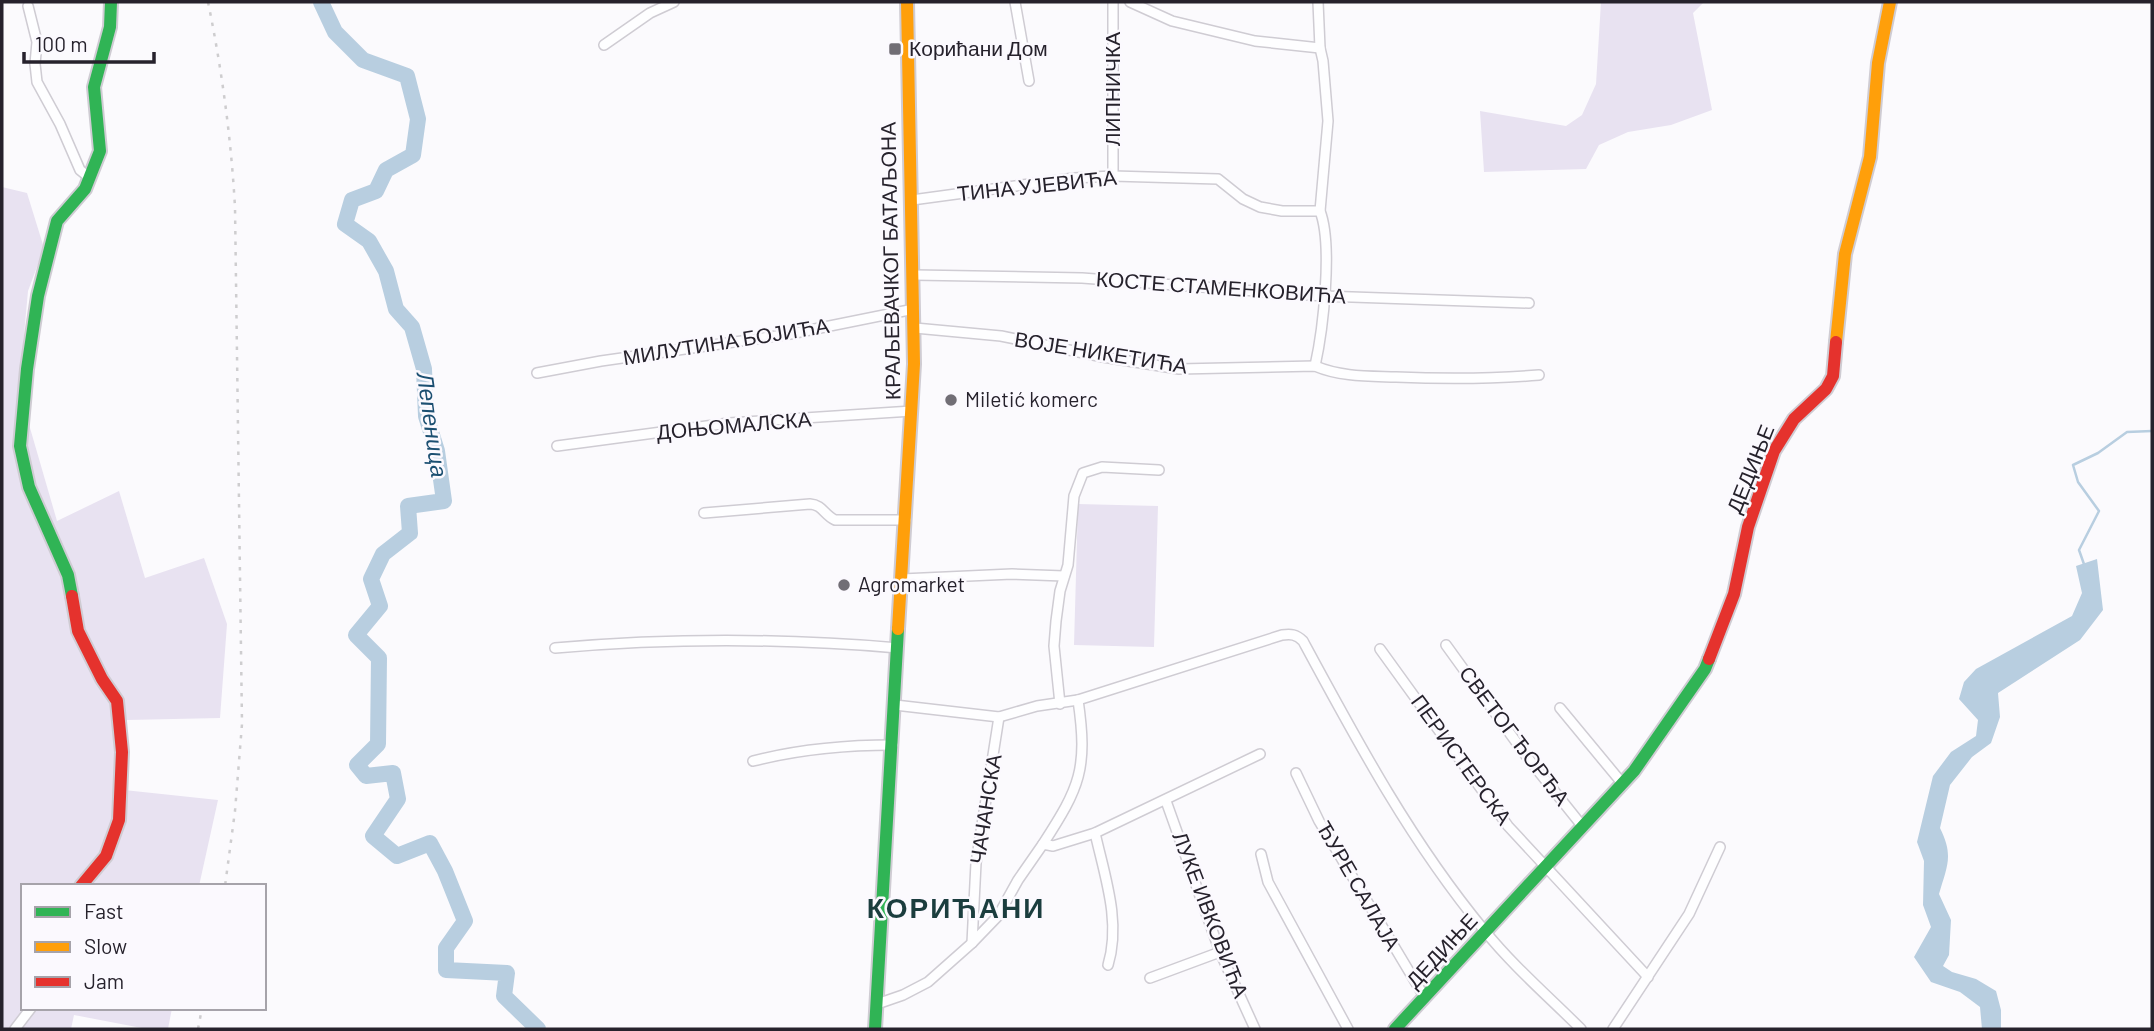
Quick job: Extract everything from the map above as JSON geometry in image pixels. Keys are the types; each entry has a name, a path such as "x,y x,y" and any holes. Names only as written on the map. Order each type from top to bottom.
{"street":[{"path":"83,884 106,856 119,820 122,752 117,701 102,679 78,631 68,575 29,487 20,446 27,369 38,296 57,221 85,189 100,151 94,87 110,27 111,2"},
{"path":"604,45 650,13 674,2"},
{"name":"КРАЉЕВАЧКОГ БАТАЉОНА","path":"875,1029 915,328 907,2"},
{"path":"1015,2 1029,81"},
{"name":"ЛИПНИЧКА","path":"1113,2 1114,176"},
{"path":"1130,2 1172,21 1255,40 1320,48"},
{"path":"1315,366 1321,338 1326,261 1325,224 1320,211 1328,121 1318,2"},
{"name":"ДЕДИЊЕ","path":"1395,1029 1622,783 1705,668 1734,594 1748,527 1774,451 1794,419 1826,389 1833,376 1844,254 1870,157 1878,64 1890,2"},
{"path":"28,6 37,42 37,82 60,124 80,170 90,178"},
{"name":"ТИНА УЈЕВИЋА","path":"912,201 1074,178 1114,176 1218,179 1243,200 1260,207 1282,211 1320,211"},
{"name":"КОСТЕ СТАМЕНКОВИЋА","path":"914,275 1082,278 1323,296 1529,303"},
{"name":"МИЛУТИНА БОЈИЋА","path":"537,373 601,361 790,334 914,309"},
{"name":"ВОЈЕ НИКЕТИЋА","path":"915,328 1001,336 1179,369 1315,366 1333,374 1351,376 1489,379 1539,375"},
{"name":"ДОЊОМАЛСКА","path":"557,446 729,423 912,411"},
{"path":"1060,704 1054,646 1057,611 1068,565 1074,496 1083,473 1102,467 1159,470"},
{"path":"704,513 810,504 821,507 835,520 906,520"},
{"path":"902,579 1012,574 1064,576"},
{"path":"895,705 999,717 1037,706 1078,700 1291,634 1303,641 1401,816 1448,885 1485,932 1581,1029"},
{"path":"555,648 619,642 717,640 816,641 898,648"},
{"name":"СВЕТОГ ЂОРЂА","path":"1446,645 1527,757 1583,827"},
{"name":"ПЕРИСТЕРСКА","path":"1380,649 1508,826 1546,868"},
{"path":"877,1004 904,995 928,982 998,916 1018,880 1063,813 1076,786 1082,767 1083,731 1078,700"},
{"path":"1560,708 1622,783"},
{"name":"ЧАЧАНСКА","path":"972,943 976,863 999,717"},
{"path":"754,761 781,754 847,745 893,745"},
{"path":"1043,844 1053,846 1096,833 1260,754"},
{"name":"ЂУРЕ САЛАЈА","path":"1296,773 1325,832 1425,998"},
{"name":"ЛУКЕ ИВКОВИЋА","path":"1166,801 1220,952 1255,1029"},
{"path":"1096,833 1114,923 1114,946 1108,965"},
{"path":"1613,1029 1689,914 1720,847"},
{"path":"1261,854 1268,882 1348,1029"},
{"path":"1546,868 1648,977"},
{"path":"1150,978 1220,952"},
{"path":"15,1029 29,1010"}],"shaded area":[{"path":"1601,2 1704,2 1693,13 1712,110 1671,125 1628,132 1599,145 1586,169 1484,172 1480,111 1566,126 1582,115 1596,84"},
{"path":"2,187 27,193 44,248 28,291 19,390 57,521 119,491 145,578 204,558 227,624 220,718 127,720 124,790 218,800 199,884 21,884 21,1010 172,1010 168,1029 147,1029 74,1015 71,1029 2,1029"},
{"path":"1078,504 1158,506 1154,647 1074,645"}],"water":[{"path":"2097,559 2103,610 2080,640 1998,693 2000,717 1991,743 1972,757 1950,785 1940,828 1948,854 1939,894 1951,920 1949,955 1943,966 1952,972 1976,979 1996,991 2001,1010 2001,1029 1982,1029 1980,1007 1960,992 1931,982 1914,957 1931,927 1923,905 1924,861 1917,842 1933,776 1951,752 1976,736 1978,720 1959,699 1964,682 1976,669 2072,616 2082,593 2076,566"}],"waterway":[{"name":"Лепеница","path":"321,2 335,32 363,60 407,76 418,119 413,155 386,170 376,191 352,200 345,224 369,241 386,271 396,309 412,327 424,369 426,416 437,451 444,501 408,506 410,533 383,554 371,579 380,606 356,635 379,658 378,744 357,765 366,776 393,773 398,799 373,836 397,856 430,843 445,871 465,921 446,948 446,970 507,973 504,996 538,1029"},
{"path":"2085,567 2079,550 2099,511 2078,482 2073,465 2098,453 2127,432 2152,431"}],"railway":[{"path":"208,2 225,104 235,207 242,724 225,884"},
{"path":"198,1029 202,1010"}],"traffic: fast":[{"path":"72,596 68,575 29,487 20,446 27,369 38,296 57,221 85,189 100,151 94,87 110,27 111,2"},
{"path":"875,1029 898,629"},
{"path":"1395,1029 1634,771 1705,669 1709,659"}],"traffic: slow":[{"path":"898,629 914,364 907,2"},
{"path":"1836,342 1845,254 1870,157 1878,63 1890,2"}],"traffic: jam":[{"path":"1709,659 1734,594 1748,527 1774,451 1794,419 1826,389 1833,376 1836,342"},
{"path":"72,596 78,631 102,679 117,701 122,752 119,820 106,856 83,884"}],"place":[{"name":"Корићани Дом","path":"895,49"},
{"name":"Miletić komerc","path":"951,400"},
{"name":"Agromarket","path":"844,585"}],"district":[{"name":"КОРИЋАНИ","path":"956,908"}]}
